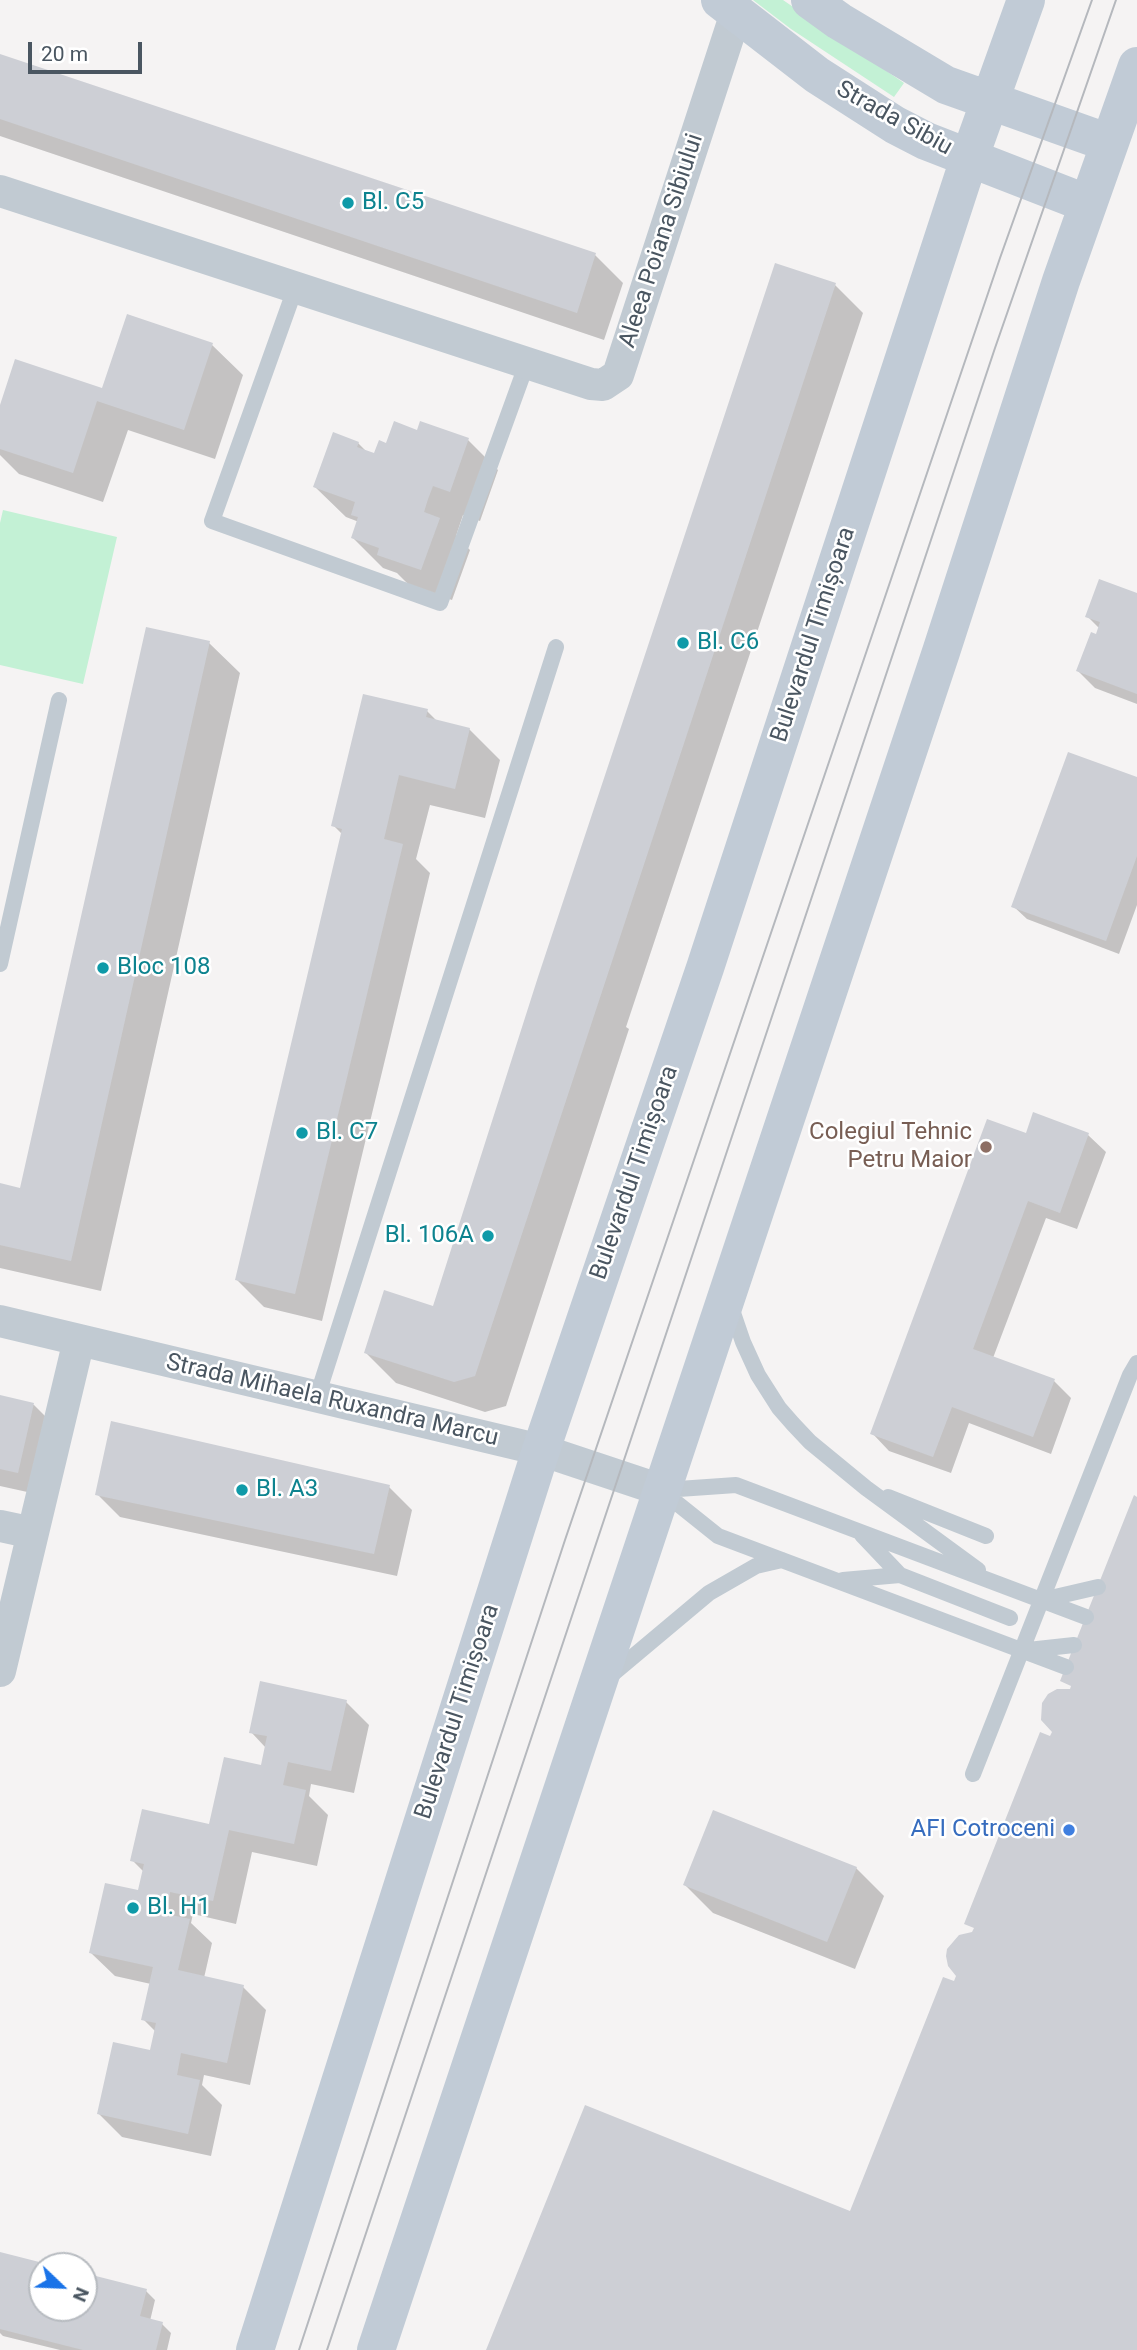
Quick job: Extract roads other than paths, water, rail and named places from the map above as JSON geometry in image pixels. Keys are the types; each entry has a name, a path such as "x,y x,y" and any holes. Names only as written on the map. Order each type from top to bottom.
{"main road":[{"path":"810,0 839,21 946,85 1109,144"},
{"name":"Bulevardul Timișoara","path":"255,2350 541,1450 705,968 969,159 1026,0"},
{"name":"Strada Sibiu","path":"728,7 817,75 926,141 1088,204"},
{"path":"376,2350 1088,204 1137,66"}],"street":[{"name":"Aleea Poiana Sibiului","path":"1,194 296,286 592,384 608,383 618,374 703,114 728,7"},
{"name":"Strada Mihaela Ruxandra Marcu","path":"0,1321 541,1450 662,1490"},
{"path":"0,1671 79,1340"},
{"path":"0,1525 33,1533"}],"lane":[{"path":"296,286 212,521 440,603 527,363"},
{"path":"317,1397 555,648"},
{"path":"0,964 60,699"},
{"path":"727,1295 758,1375 779,1408 810,1442 866,1488 995,1583"},
{"path":"973,1774 1137,1363"},
{"path":"662,1490 736,1485 1086,1617"},
{"path":"866,1488 986,1536"},
{"path":"662,1490 718,1536 1066,1667"},
{"path":"858,1531 900,1575 1010,1618"},
{"path":"596,1689 709,1593 756,1566 782,1560"},
{"path":"837,1581 900,1575"},
{"path":"1042,1600 1098,1587"},
{"path":"1022,1650 1074,1646"}],"tram line":[{"path":"299,2350 565,1540 1000,258 1092,0"},
{"path":"327,2350 995,348 1116,0"}],"place":[{"name":"Bl. C5","path":"348,203"},
{"name":"Bl. C6","path":"683,643"},
{"name":"Bloc 108","path":"103,968"},
{"name":"Bl. C7","path":"302,1133"},
{"name":"Colegiul Tehnic Petru Maior","path":"986,1147"},
{"name":"Bl. 106A","path":"488,1236"},
{"name":"Bl. A3","path":"242,1490"},
{"name":"AFI Cotroceni","path":"1069,1830"},
{"name":"Bl. H1","path":"133,1908"}]}
